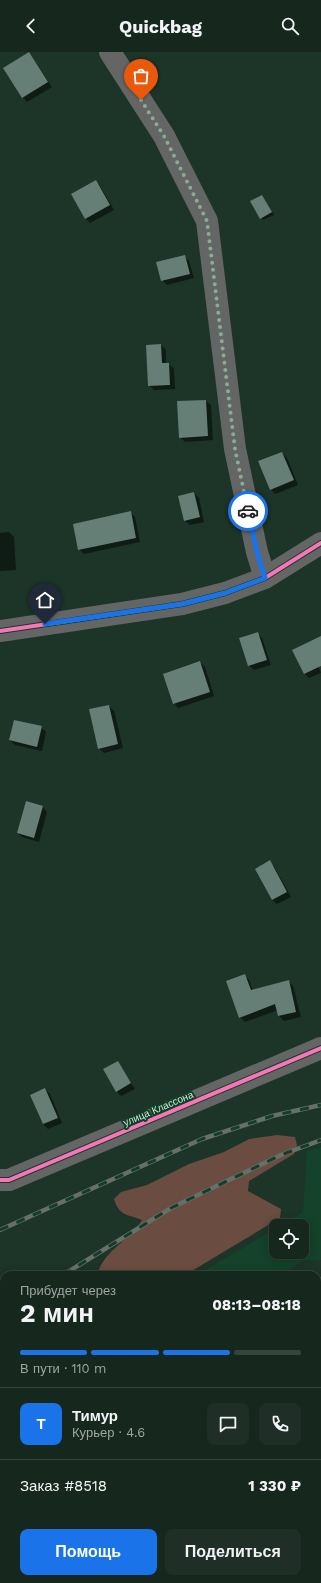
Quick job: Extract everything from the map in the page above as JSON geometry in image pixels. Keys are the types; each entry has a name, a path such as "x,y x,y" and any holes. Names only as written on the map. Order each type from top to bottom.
{"street":[{"path":"110,52 164,136 207,221 235,449 257,552 265,578"},
{"path":"0,631 182,604 225,593 265,578 321,543"},
{"name":"улица Классона","path":"0,1180 9,1180 321,1048"}],"shaded area":[{"path":"277,1135 295,1137 297,1145 294,1154 249,1181 248,1191 281,1209 280,1218 269,1219 269,1225 192,1271 98,1271 105,1259 142,1220 124,1214 118,1209 114,1199 121,1192 147,1185 189,1164 224,1152 249,1139"},
{"path":"321,1147 321,1260 303,1261 287,1271 204,1271 269,1232 269,1259 309,1259 309,1219 291,1219 303,1212 307,1151"}],"building":[{"path":"29,52 48,82 22,98 3,68"},
{"path":"96,180 110,205 85,219 71,194"},
{"path":"262,195 272,212 260,219 250,201"},
{"path":"185,255 190,274 161,281 156,262"},
{"path":"161,344 162,363 169,363 170,385 148,386 146,345"},
{"path":"206,400 208,436 179,438 177,401"},
{"path":"282,452 294,480 270,490 258,461"},
{"path":"194,492 200,517 184,521 178,496"},
{"path":"131,511 136,538 78,550 73,524"},
{"path":"258,632 267,660 248,666 239,638"},
{"path":"321,636 321,666 304,674 292,650"},
{"path":"200,661 210,692 173,704 163,674"},
{"path":"109,705 118,744 98,749 89,709"},
{"path":"14,720 42,726 37,747 9,740"},
{"path":"26,801 43,806 34,838 17,833"},
{"path":"270,860 287,892 272,900 255,869"},
{"path":"245,974 251,990 289,980 296,1012 278,1016 275,1004 239,1018 226,981"},
{"path":"118,1061 131,1083 116,1092 103,1069"},
{"path":"45,1088 58,1118 43,1124 30,1095"}],"railway":[{"path":"0,1230 202,1139 272,1116 321,1105"},
{"path":"69,1271 171,1208 281,1155 321,1140"}],"cycle path":[{"path":"0,631 182,604 225,593 265,578 321,543"},
{"path":"0,1180 9,1180 321,1048"}],"way so far":[{"path":"141,100 164,136 207,221 235,449 248,511"}],"route":[{"path":"45,624 182,604 225,593 265,578 257,552 248,511"}]}
